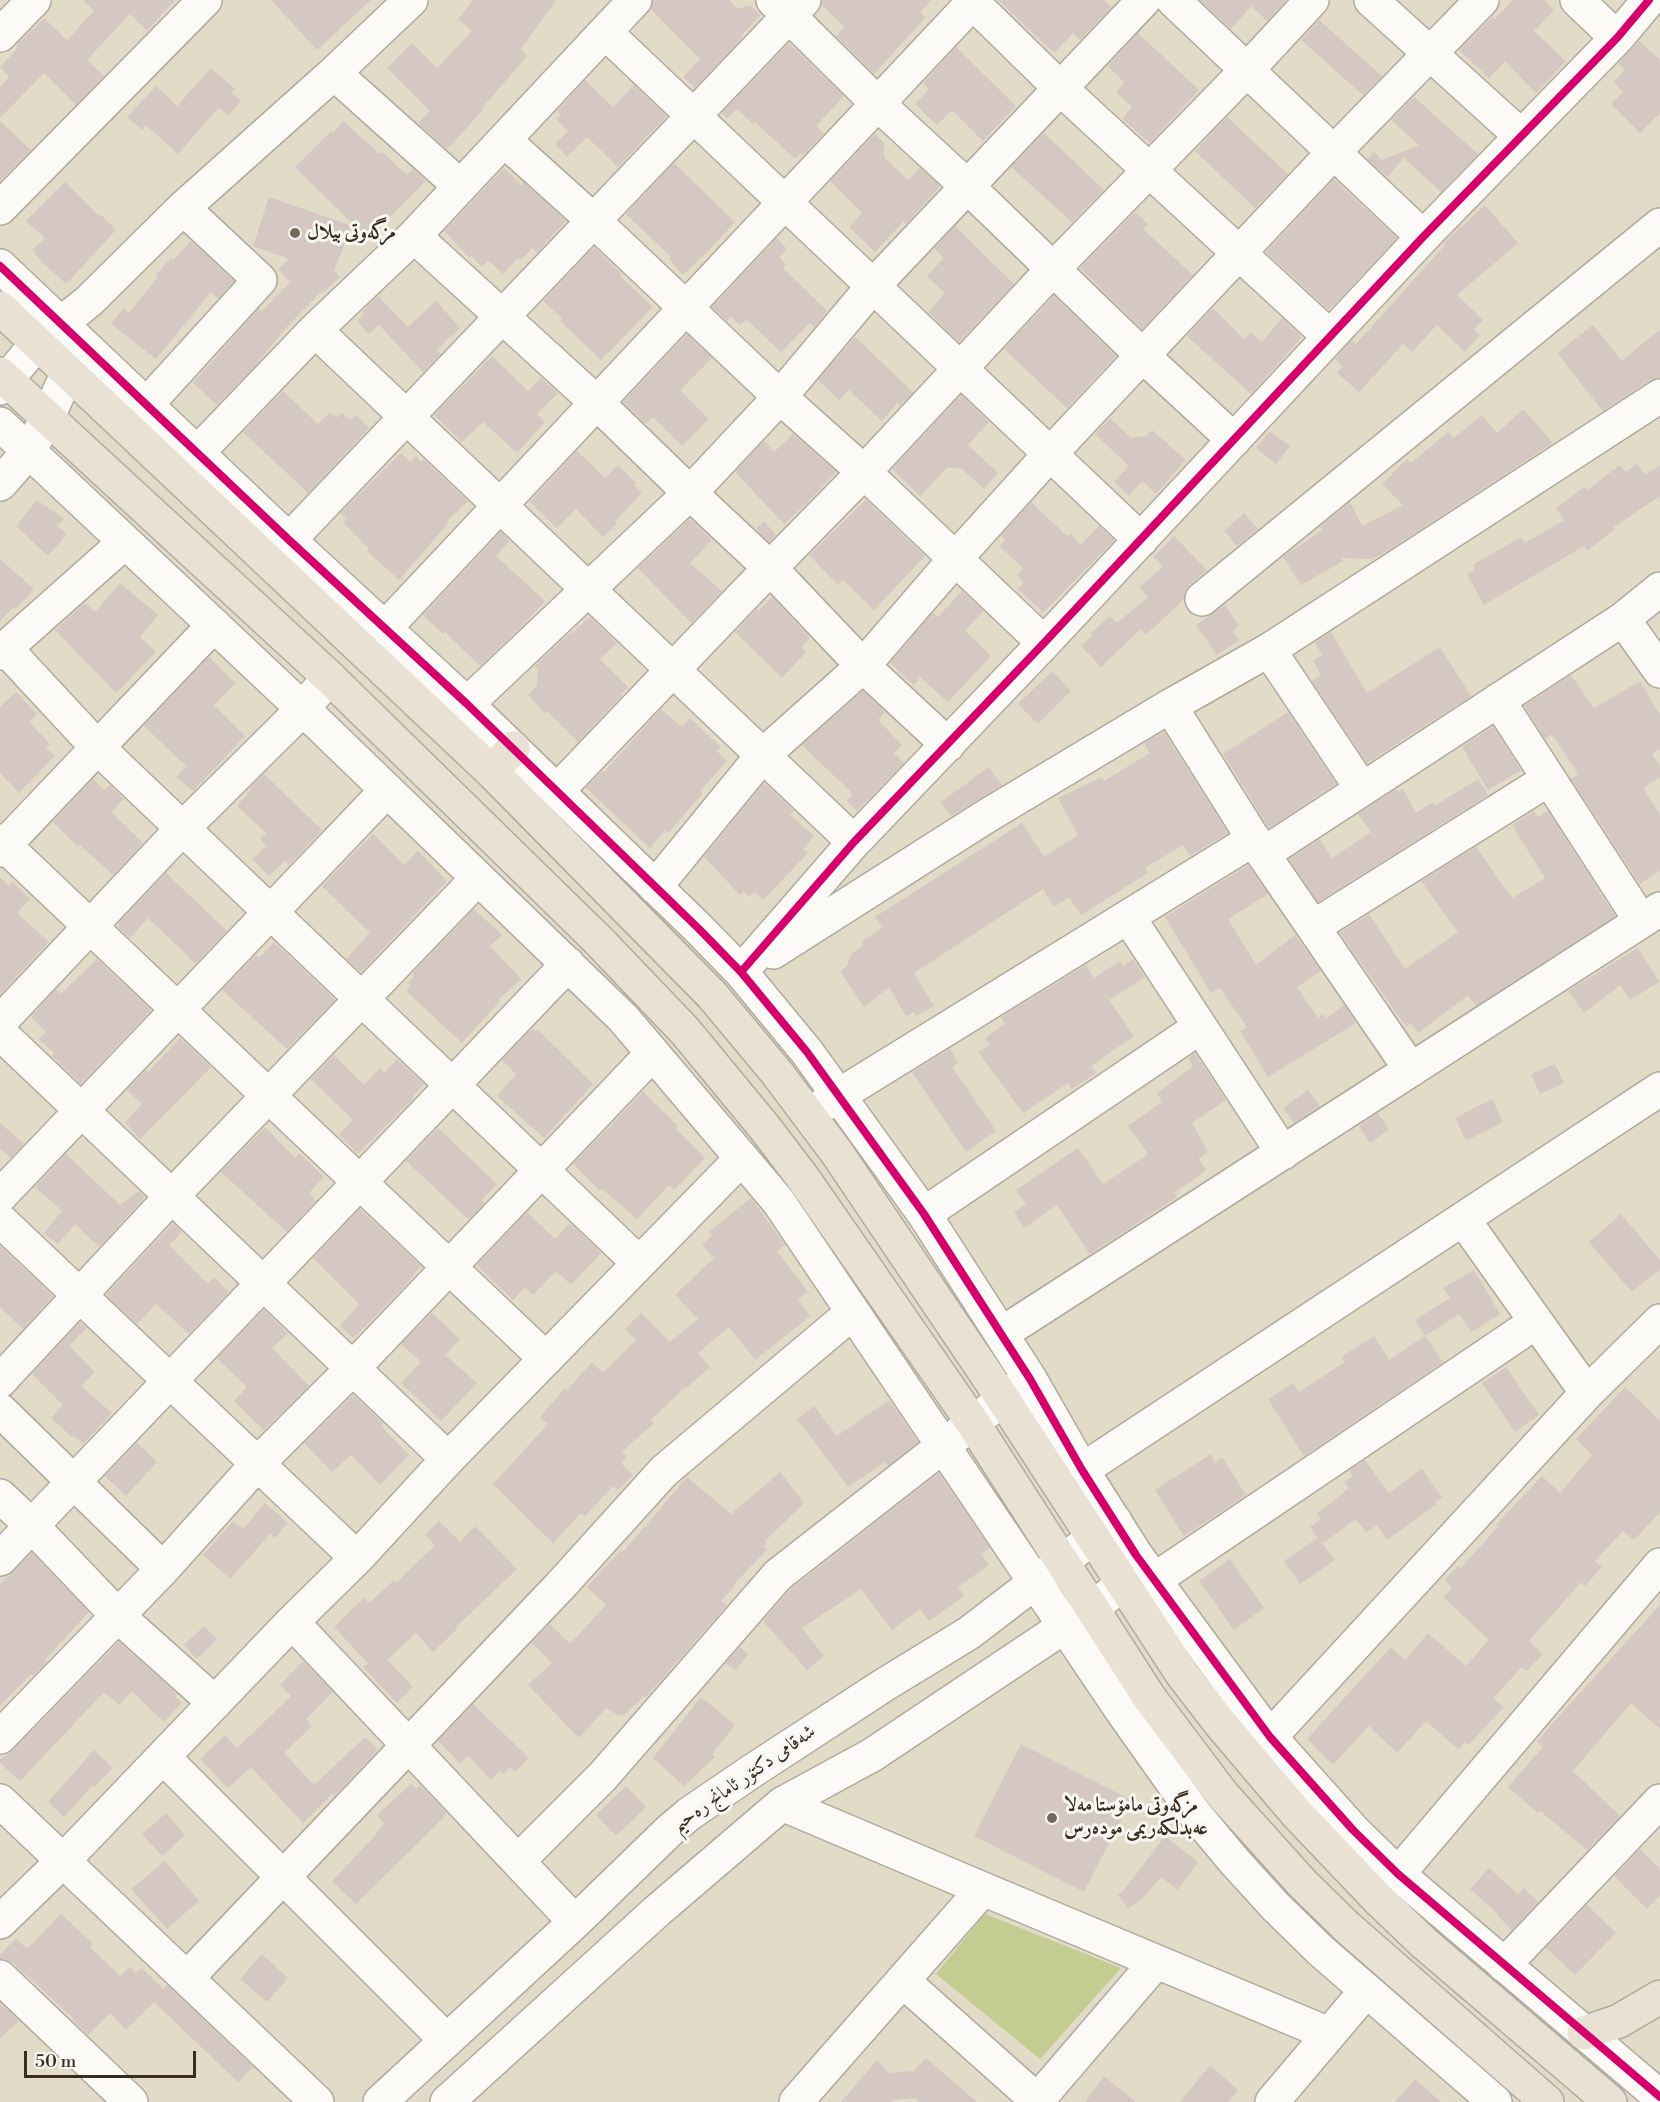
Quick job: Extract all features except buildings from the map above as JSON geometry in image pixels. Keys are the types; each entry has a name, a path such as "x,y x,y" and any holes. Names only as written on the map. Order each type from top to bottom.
{"main road":[{"path":"0,308 60,335 68,372 502,760 712,995 771,1065 844,1162 1003,1399 1141,1577 1182,1674 1219,1722 1297,1814 1424,1943 1610,2102"},
{"path":"2,381 48,417 329,677 598,940 685,1031 726,1078 796,1169 973,1423 1149,1697 1185,1746 1262,1840 1303,1884 1347,1927 1547,2102"},
{"path":"1584,2033 1619,2021 1660,1997"}],"street":[{"path":"0,35 34,0"},
{"path":"0,208 205,0"},
{"path":"2,381 60,335 89,301 183,208 334,74 411,0"},
{"path":"198,452 315,330 414,236 635,0"},
{"path":"467,704 690,493 780,397 873,286 1144,0"},
{"path":"1173,0 1423,237"},
{"path":"556,791 864,472 1053,269 1150,171 1312,0"},
{"path":"1371,0 1521,136"},
{"path":"655,887 762,756 863,666 1049,455 1334,152 1482,0"},
{"path":"1577,0 1617,38"},
{"path":"741,972 854,842 1141,540 1329,336 1617,38 1649,0"},
{"path":"385,628 973,1 1060,88 1329,336"},
{"path":"290,540 693,117 789,5 878,104 1234,440"},
{"path":"605,32 1141,540"},
{"path":"334,74 460,186"},
{"path":"504,140 594,220 1044,643"},
{"path":"147,404 260,280 183,208"},
{"path":"1202,599 1660,225"},
{"path":"414,236 597,403 770,568 863,666 948,745"},
{"path":"0,266 60,335 147,404 467,704 502,760 556,791 741,972 807,1052 924,1214 1030,1379 1082,1470 1104,1529"},
{"path":"315,330 854,842"},
{"path":"0,484 29,450 48,417 68,372"},
{"path":"741,972 985,817 1170,706 1269,650 1660,396"},
{"path":"0,424 303,709 623,1018 778,1201 1158,1765 1221,1846 1276,1907 1366,1991 1495,2102"},
{"path":"125,542 2,650 182,829 639,1263"},
{"path":"808,1114 1129,918 1362,789 1623,619 1660,589"},
{"path":"1623,619 1660,671"},
{"path":"214,625 2,845 546,1359"},
{"path":"1269,650 1362,789"},
{"path":"0,1022 89,925 303,709 329,677"},
{"path":"1001,1334 1651,915 1549,779 1498,700"},
{"path":"1170,706 1258,847 1411,1070"},
{"path":"1313,927 1549,779"},
{"path":"0,1196 387,790"},
{"path":"0,1381 172,1196 478,878"},
{"path":"1129,918 1283,1153"},
{"path":"0,1559 568,964"},
{"path":"924,1214 1200,1027"},
{"path":"0,1033 448,1459"},
{"path":"0,1737 163,1569 258,1463 353,1368 652,1053"},
{"path":"1082,1470 1660,1089"},
{"path":"0,1922 63,1861 292,1622 357,1558 448,1459 742,1158"},
{"path":"1463,1219 1587,1393"},
{"path":"0,1220 357,1558"},
{"path":"187,1978 561,1584 664,1471 852,1313"},
{"path":"1270,1737 1587,1393 1660,1321"},
{"path":"447,2102 657,1911 782,1804 872,1755 1092,1608 1536,1322"},
{"path":"518,1861 603,1776 778,1575 1030,1379"},
{"path":"0,1410 163,1569"},
{"path":"0,1496 118,1616 215,1703"},
{"name":"شەقامی دکتۆر ئامانج رەحیم","path":"380,2102 689,1814 761,1765 969,1633 1104,1529"},
{"path":"1398,1874 1660,1565"},
{"path":"1141,1577 1270,1737 1318,1792 1398,1874 1660,2097"},
{"path":"292,1622 575,1922"},
{"path":"163,1757 446,2040"},
{"path":"0,1801 317,2102"},
{"path":"1503,1965 1660,1801"},
{"path":"782,1804 1329,2034"},
{"path":"796,2102 983,1889"},
{"path":"903,1981 1037,2101 1156,1962"},
{"path":"0,1977 131,2102"},
{"path":"1272,2102 1366,1991"}],"green space":[{"path":"985,1914 1121,1968 1040,2059 936,1974"}],"cycle path":[{"path":"741,972 854,842 1044,643 1423,237 1617,38 1649,0"},
{"path":"0,266 289,540 467,704 741,972 807,1052 924,1214 1030,1379 1082,1470 1136,1555 1270,1737 1353,1830 1398,1874 1660,2097"}],"place":[{"name":"مزگەوتی بیلال","path":"295,233"},
{"name":"مزگەوتی مامۆستا مەلا عەبدلکەریمی مودەرس","path":"1052,1818"}]}
